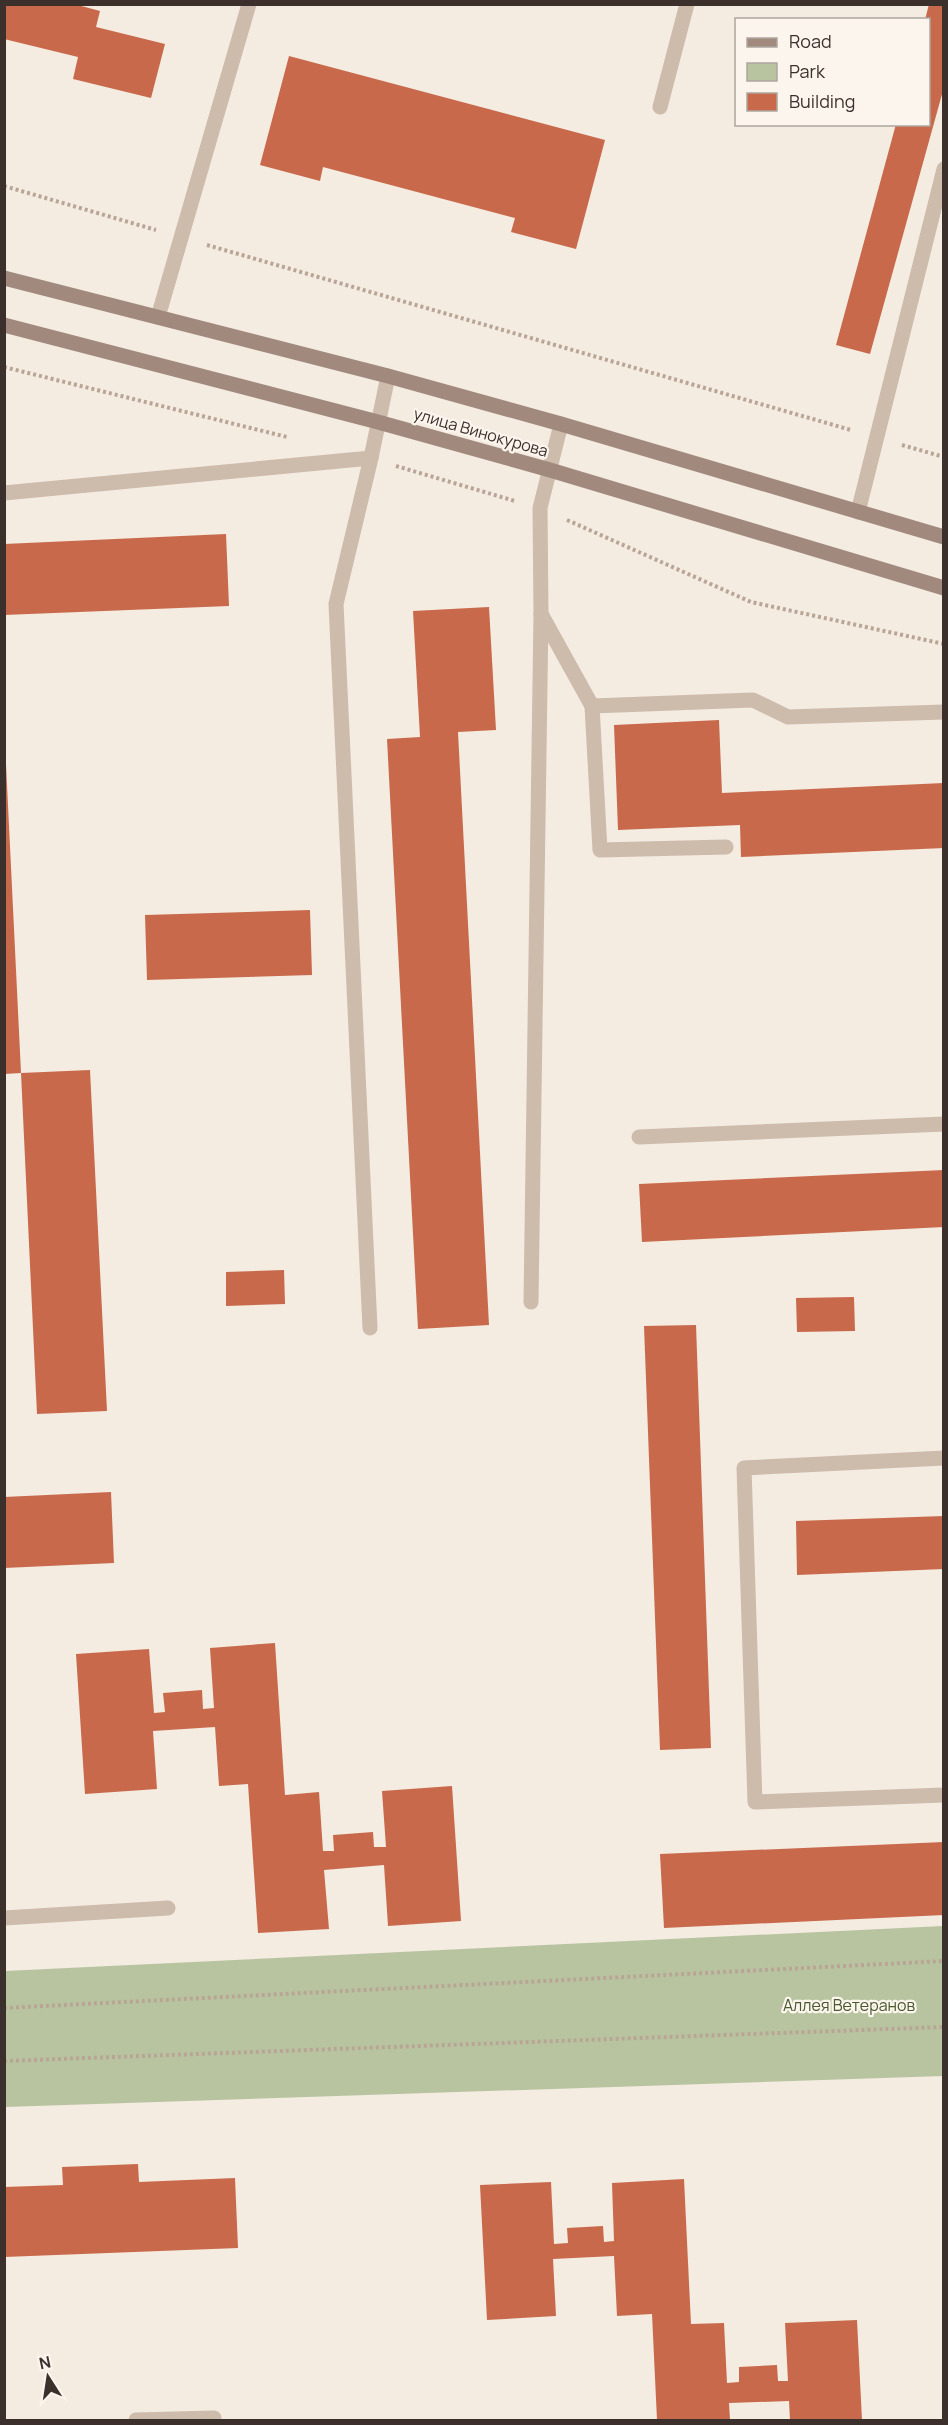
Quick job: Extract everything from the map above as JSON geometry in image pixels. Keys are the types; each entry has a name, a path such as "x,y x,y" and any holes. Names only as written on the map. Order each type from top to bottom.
{"main road":[{"name":"улица Винокурова","path":"4,278 388,376 561,423 944,537"},
{"name":"улица Винокурова","path":"4,325 378,422 550,470 944,588"}],"lane":[{"path":"158,317 249,4"},
{"path":"660,106 687,4"},
{"path":"858,512 944,169"},
{"path":"370,1328 336,604 388,376"},
{"path":"531,1302 541,614 540,508 561,423"},
{"path":"4,492 371,458"},
{"path":"541,614 592,706 600,850 726,847"},
{"path":"592,706 753,700 788,717 944,712"},
{"path":"639,1137 944,1124"},
{"path":"944,1458 744,1468 755,1802 944,1795"},
{"path":"4,1918 168,1908"},
{"path":"136,2421 214,2418"}],"path":[{"path":"4,186 944,457"},
{"path":"4,367 291,438"},
{"path":"371,458 540,508 751,602 944,644"},
{"path":"4,2008 944,1961"},
{"path":"4,2061 944,2027"}],"green space":[{"name":"Аллея Ветеранов","path":"943,1926 943,2076 5,2107 5,1971"}],"building":[{"path":"4,4 74,4 100,11 96,27 165,44 151,98 73,79 78,57 4,39"},
{"path":"929,4 944,4 944,87 870,354 836,345 895,126 930,126 930,18 926,18"},
{"path":"289,56 605,140 576,249 511,232 515,218 323,167 320,181 260,165"},
{"path":"226,534 229,606 4,615 4,544"},
{"path":"489,607 496,730 458,732 489,1325 418,1329 387,739 420,737 413,611"},
{"path":"719,720 722,793 944,783 944,848 741,857 740,825 618,830 614,725"},
{"path":"4,764 6,764 21,1073 4,1074"},
{"path":"310,910 312,975 147,980 145,915"},
{"path":"90,1070 107,1411 37,1414 21,1073"},
{"path":"944,1170 944,1227 642,1242 639,1184"},
{"path":"284,1270 285,1304 226,1306 226,1272"},
{"path":"854,1297 855,1331 797,1332 796,1298"},
{"path":"696,1325 711,1748 660,1750 644,1326"},
{"path":"111,1492 114,1563 4,1568 4,1497"},
{"path":"944,1516 944,1569 797,1575 796,1521"},
{"path":"275,1643 285,1795 319,1792 323,1851 334,1851 333,1835 373,1832 374,1847 386,1847 382,1791 452,1786 461,1921 388,1926 384,1865 324,1870 329,1929 258,1933 248,1784 219,1786 215,1727 153,1731 157,1789 85,1794 76,1654 149,1649 154,1713 165,1712 163,1693 202,1690 203,1709 214,1708 210,1648"},
{"path":"944,1842 944,1915 664,1928 660,1854"},
{"path":"138,2164 139,2182 235,2178 238,2248 4,2257 4,2187 63,2185 62,2167"},
{"path":"684,2179 691,2324 724,2323 727,2383 739,2382 739,2367 777,2365 778,2381 788,2381 785,2323 857,2320 862,2420 790,2420 789,2401 729,2403 730,2420 657,2420 652,2314 617,2316 614,2256 553,2259 556,2316 487,2320 480,2185 551,2182 554,2244 568,2243 567,2228 603,2226 604,2242 614,2241 612,2183"}]}
